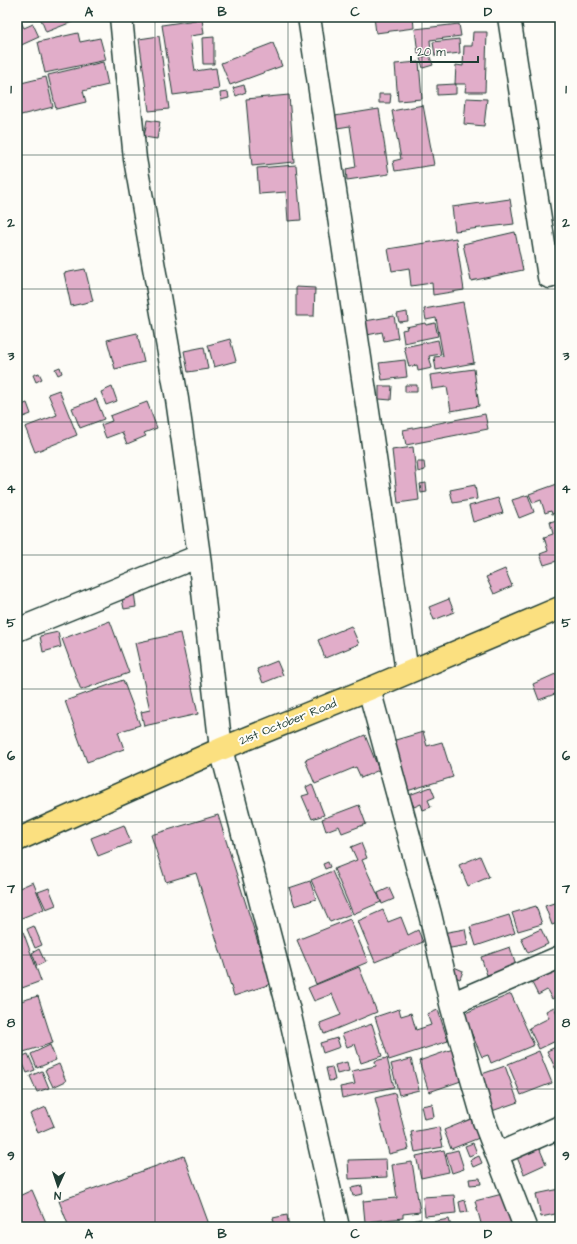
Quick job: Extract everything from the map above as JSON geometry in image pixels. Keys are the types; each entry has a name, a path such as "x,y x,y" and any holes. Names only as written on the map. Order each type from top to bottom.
{"main road":[{"name":"21st October Road","path":"17,840 221,749 369,689 560,608"}],"street":[{"path":"121,17 135,158 177,399 199,556 221,749 289,1012 338,1227"},
{"path":"309,17 408,672"},
{"path":"509,17 549,277"},
{"path":"17,630 199,556"},
{"path":"369,689 430,914 451,1004 482,1113 525,1227"},
{"path":"451,1004 560,957"},
{"path":"498,1154 560,1127"}],"building":[{"path":"40,17 85,17 46,32"},
{"path":"374,17 413,17 414,28 376,33"},
{"path":"19,18 24,28 33,24 39,37 17,47 17,19"},
{"path":"202,19 204,34 190,36 195,71 216,68 219,89 173,95 162,25"},
{"path":"459,24 461,36 430,40 431,53 418,54 415,29"},
{"path":"473,32 487,32 485,92 465,92 466,84 455,84 456,65 463,66 464,46 472,46"},
{"path":"78,33 80,42 100,38 106,60 45,73 38,42"},
{"path":"159,36 169,109 149,111 139,39"},
{"path":"214,37 214,64 203,64 202,38"},
{"path":"459,39 460,53 435,56 433,42"},
{"path":"273,43 282,66 230,85 221,63"},
{"path":"429,55 433,65 423,68 420,58"},
{"path":"103,62 108,85 83,91 86,102 56,109 48,75"},
{"path":"419,62 422,99 398,101 395,64"},
{"path":"46,77 53,107 17,116 17,84"},
{"path":"456,84 456,94 437,95 437,85"},
{"path":"244,85 246,92 236,96 233,88"},
{"path":"228,92 229,98 221,100 220,93"},
{"path":"379,94 391,94 390,103 379,103"},
{"path":"289,95 294,162 252,166 246,99"},
{"path":"466,98 487,99 484,126 464,124"},
{"path":"423,105 434,165 395,171 393,161 401,159 392,111"},
{"path":"379,109 389,174 347,180 346,169 356,167 350,126 337,128 335,116"},
{"path":"147,120 160,122 157,139 144,137"},
{"path":"296,165 301,220 288,221 286,192 259,194 257,168"},
{"path":"510,199 514,224 455,231 452,207"},
{"path":"515,232 523,270 471,281 463,244"},
{"path":"456,238 464,290 433,295 432,283 411,286 409,268 392,271 388,249"},
{"path":"85,269 93,301 71,306 64,273"},
{"path":"296,287 315,288 314,316 296,316"},
{"path":"463,302 474,363 436,370 434,357 443,356 436,318 426,320 424,309"},
{"path":"407,312 408,321 399,322 397,314"},
{"path":"394,316 398,338 384,341 382,332 367,335 365,321"},
{"path":"425,323 426,325 435,323 438,336 404,343 402,330 407,329 406,327"},
{"path":"137,333 144,362 115,369 107,340"},
{"path":"230,339 236,361 214,367 208,345"},
{"path":"438,340 441,354 429,356 432,368 418,371 417,365 409,367 404,347"},
{"path":"204,347 208,369 188,372 184,351"},
{"path":"405,360 407,377 382,380 379,363"},
{"path":"60,367 62,373 58,375 55,369"},
{"path":"474,369 479,406 451,411 447,387 432,389 430,375"},
{"path":"39,373 42,379 36,382 33,375"},
{"path":"405,385 417,385 417,392 405,392"},
{"path":"379,386 392,386 391,400 379,399"},
{"path":"112,387 117,401 106,405 101,392"},
{"path":"59,390 77,435 35,452 25,427 57,415 48,394"},
{"path":"96,399 104,419 80,428 72,408"},
{"path":"147,402 157,428 144,433 146,436 127,444 122,432 106,438 101,425 112,421 110,416"},
{"path":"27,403 31,414 23,417 19,406"},
{"path":"485,414 488,429 406,445 403,430"},
{"path":"413,447 419,500 398,503 392,450"},
{"path":"417,462 424,462 425,470 418,472"},
{"path":"426,483 427,492 421,493 420,484"},
{"path":"560,483 560,511 552,514 551,511 545,513 541,500 533,503 529,494"},
{"path":"475,485 477,499 453,503 450,490"},
{"path":"528,495 534,512 519,518 512,500"},
{"path":"498,498 503,513 473,522 469,506"},
{"path":"560,519 560,560 544,565 540,554 548,551 544,537 553,534 550,522"},
{"path":"505,569 512,586 494,594 486,577"},
{"path":"134,592 136,607 124,609 121,594"},
{"path":"449,599 454,612 434,620 429,607"},
{"path":"110,621 129,673 81,690 62,639"},
{"path":"351,626 359,644 325,658 318,640"},
{"path":"58,632 61,647 43,652 40,636"},
{"path":"180,633 198,714 144,726 141,712 150,710 135,643"},
{"path":"277,661 283,675 263,683 257,669"},
{"path":"560,672 560,692 539,700 533,684"},
{"path":"123,680 140,725 118,732 124,749 87,762 65,701"},
{"path":"423,732 427,746 442,742 453,777 407,791 392,741"},
{"path":"365,735 379,770 361,778 356,767 315,784 305,760"},
{"path":"312,784 324,815 312,819 302,796 309,794 306,787"},
{"path":"431,787 435,797 428,800 431,807 423,810 421,804 414,807 409,795"},
{"path":"359,805 366,824 342,833 339,826 326,831 322,819"},
{"path":"218,815 271,984 234,996 196,873 166,882 151,835"},
{"path":"124,825 131,843 98,856 91,838"},
{"path":"361,843 367,858 362,860 381,902 353,914 334,869 357,860 351,847"},
{"path":"480,856 489,877 468,886 459,865"},
{"path":"328,862 330,867 325,869 323,864"},
{"path":"332,871 351,914 330,922 311,880"},
{"path":"310,881 316,899 295,906 289,888"},
{"path":"33,882 44,909 19,919 17,914 17,889"},
{"path":"49,888 56,905 46,909 38,892"},
{"path":"389,888 394,899 382,904 378,893"},
{"path":"560,901 560,922 552,925 545,906"},
{"path":"536,906 542,924 518,931 512,913"},
{"path":"383,910 388,922 401,917 408,935 418,930 423,942 375,962 358,921"},
{"path":"17,915 41,981 22,988 17,975"},
{"path":"509,915 515,933 476,946 470,927"},
{"path":"350,919 368,962 316,984 297,940"},
{"path":"34,926 42,945 35,948 27,929"},
{"path":"465,929 468,945 445,949 442,933"},
{"path":"541,929 548,944 528,953 521,938"},
{"path":"510,947 516,966 487,975 481,957"},
{"path":"39,949 45,962 37,966 32,953"},
{"path":"452,966 463,971 460,979 448,974"},
{"path":"359,967 377,1012 324,1034 320,1023 341,1015 332,994 314,1001 308,988"},
{"path":"560,967 560,995 552,999 547,990 538,995 531,981"},
{"path":"511,994 534,1045 491,1063 488,1055 482,1057 463,1014"},
{"path":"38,996 53,1043 17,1054 17,1002"},
{"path":"554,1007 560,1020 560,1039 539,1049 529,1028 549,1018 546,1011"},
{"path":"399,1009 401,1016 411,1013 416,1030 431,1025 427,1014 438,1010 448,1041 389,1060 375,1017"},
{"path":"372,1024 382,1056 361,1063 355,1044 347,1047 342,1034"},
{"path":"337,1038 340,1047 323,1053 320,1043"},
{"path":"50,1045 56,1060 37,1068 31,1054"},
{"path":"560,1045 560,1078 547,1051"},
{"path":"453,1049 464,1080 429,1092 419,1061"},
{"path":"539,1051 552,1083 521,1095 508,1064"},
{"path":"28,1054 35,1070 27,1073 20,1057"},
{"path":"387,1058 394,1087 342,1098 340,1087 355,1084 352,1071 376,1066 375,1061"},
{"path":"411,1059 419,1090 399,1095 391,1064"},
{"path":"347,1062 349,1071 337,1074 335,1065"},
{"path":"59,1064 66,1081 53,1087 45,1070"},
{"path":"505,1066 518,1102 489,1112 476,1076"},
{"path":"332,1067 335,1080 329,1081 326,1068"},
{"path":"42,1071 49,1088 37,1092 30,1076"},
{"path":"395,1093 409,1149 389,1154 375,1098"},
{"path":"432,1104 434,1117 424,1119 421,1106"},
{"path":"46,1107 54,1126 38,1133 30,1114"},
{"path":"471,1119 479,1138 451,1149 444,1130"},
{"path":"439,1127 443,1147 415,1152 411,1132"},
{"path":"560,1139 560,1158 554,1141"},
{"path":"473,1143 477,1153 469,1156 465,1146"},
{"path":"538,1145 546,1164 524,1174 516,1155"},
{"path":"444,1150 449,1172 421,1178 416,1156"},
{"path":"458,1150 464,1169 452,1173 446,1153"},
{"path":"184,1156 210,1227 69,1227 59,1201"},
{"path":"479,1156 482,1163 473,1167 470,1160"},
{"path":"386,1159 387,1177 349,1179 348,1160"},
{"path":"412,1162 420,1212 403,1214 403,1218 365,1222 363,1201 397,1198 392,1165"},
{"path":"480,1178 481,1184 470,1185 469,1179"},
{"path":"362,1186 363,1194 353,1196 351,1188"},
{"path":"560,1189 560,1213 541,1217 536,1194"},
{"path":"32,1190 48,1227 17,1227 17,1197"},
{"path":"506,1193 515,1227 482,1227 475,1201"},
{"path":"454,1195 456,1213 425,1216 423,1197"},
{"path":"465,1200 468,1212 461,1213 459,1202"},
{"path":"287,1215 289,1227 275,1227 273,1218"},
{"path":"420,1219 422,1227 410,1227 409,1222"},
{"path":"449,1219 451,1227 427,1227 427,1223"}]}
